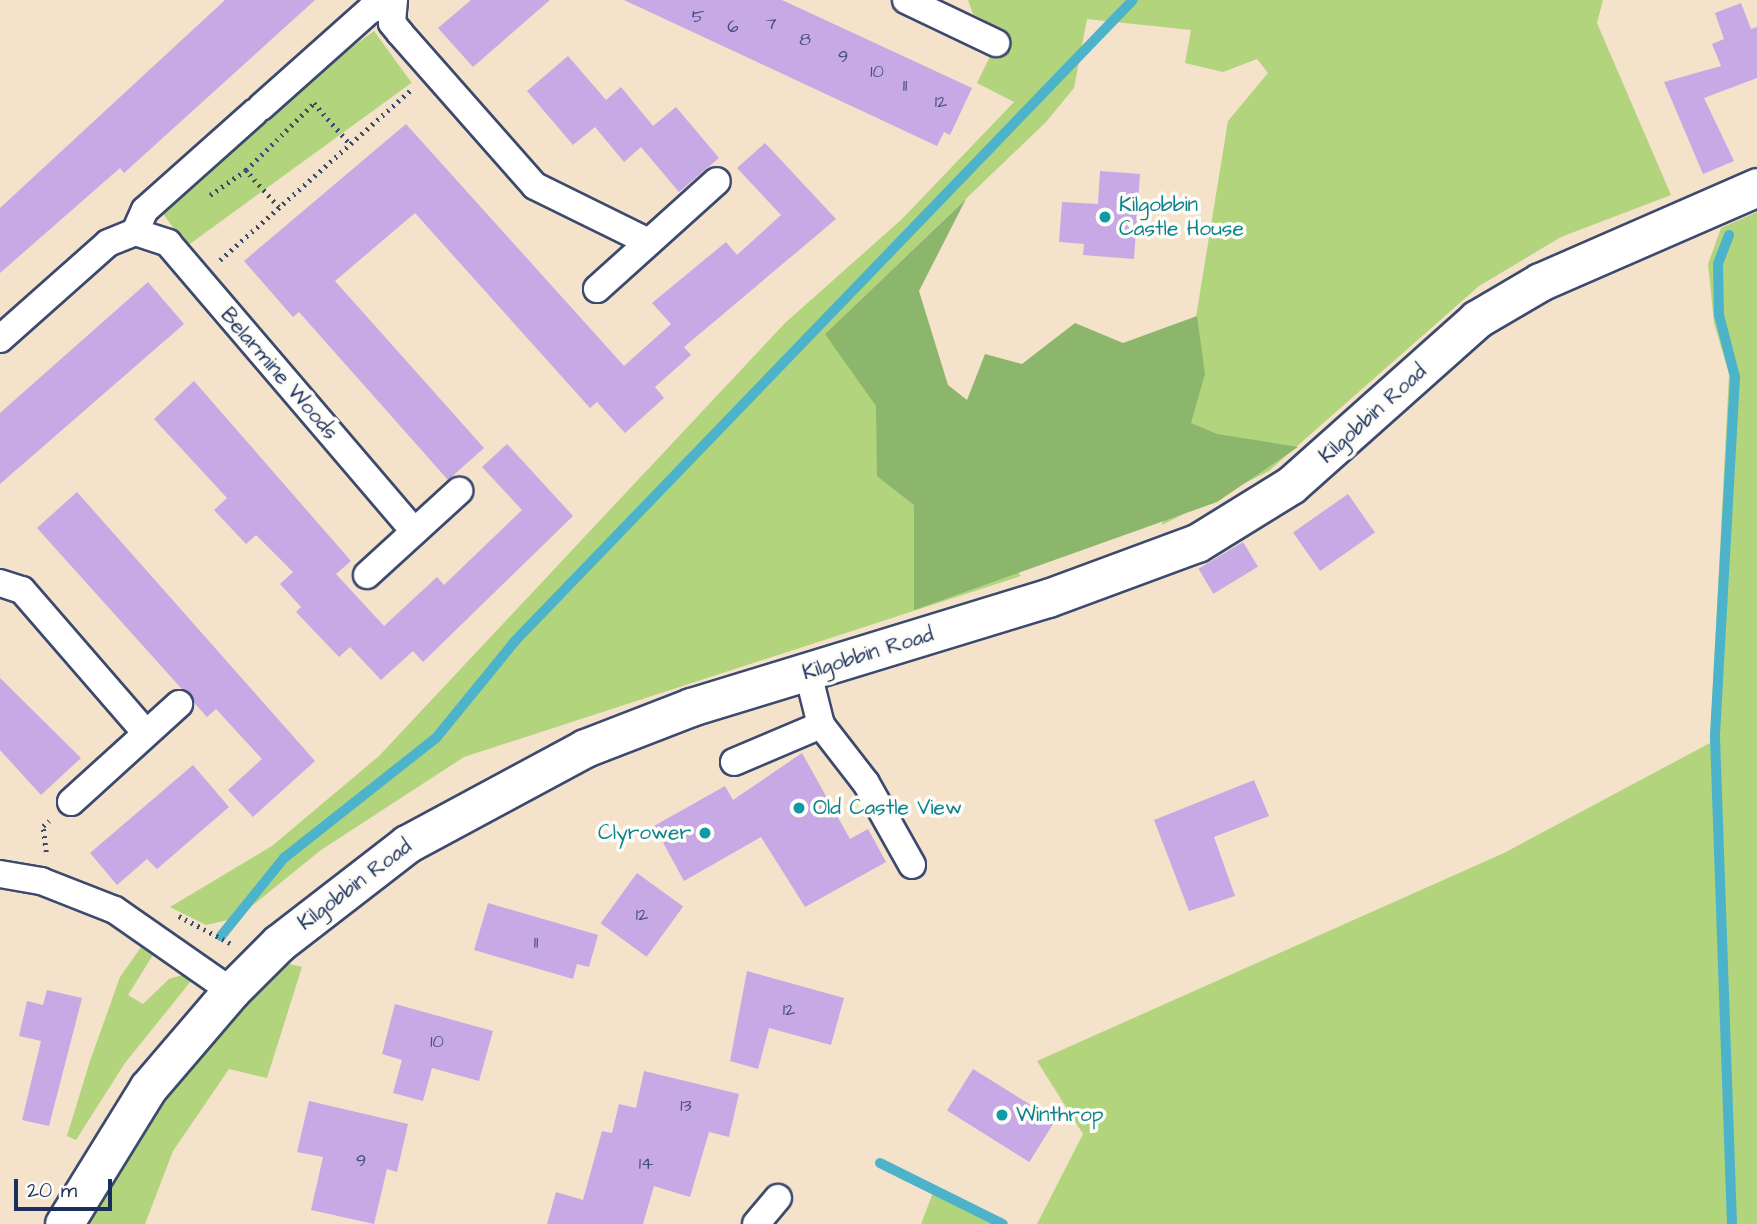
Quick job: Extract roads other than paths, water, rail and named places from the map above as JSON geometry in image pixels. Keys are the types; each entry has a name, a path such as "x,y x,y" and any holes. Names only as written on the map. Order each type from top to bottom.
{"street":[{"path":"906,0 996,43"},
{"path":"0,339 108,243 135,232 145,210 371,9 393,3 392,23 535,186 649,242"},
{"path":"597,289 717,181"},
{"name":"Kilgobbin Road","path":"64,1224 149,1088 231,991 321,909 407,844 483,800 609,739 1197,543 1291,485 1477,319 1539,282 1757,187"},
{"name":"Belarmine Woods","path":"135,232 168,243 414,531"},
{"path":"367,575 459,491"},
{"path":"0,583 22,590 146,733"},
{"path":"808,673 821,725 866,783 912,865"},
{"path":"71,802 178,704"},
{"path":"734,762 821,725"},
{"path":"0,874 41,881 115,910 231,991"},
{"path":"756,1224 778,1198"}],"waterway":[{"path":"221,936 284,858 436,738 515,641 1133,0"},
{"path":"1729,235 1718,264 1719,315 1735,377 1715,737 1732,1224"},
{"path":"880,1163 1003,1224"}],"place":[{"name":"Kilgobbin Castle House","path":"1105,217"},
{"name":"Old Castle View","path":"799,808"},
{"name":"Clyrower","path":"705,833"},
{"name":"Winthrop","path":"1002,1115"}]}
